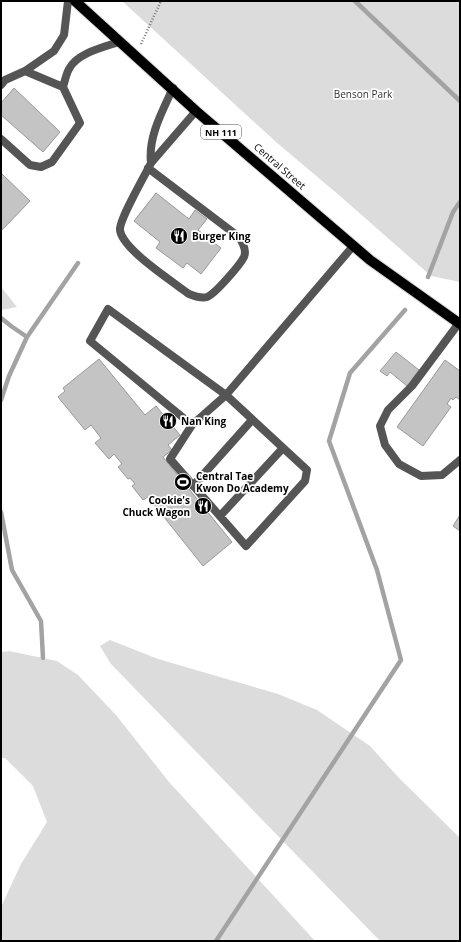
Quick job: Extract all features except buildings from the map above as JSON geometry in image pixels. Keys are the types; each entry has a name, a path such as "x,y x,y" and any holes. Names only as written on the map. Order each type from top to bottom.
{"main road":[{"name":"Central Street","path":"75,1 119,42 173,88 196,111 370,260 460,323"}],"lane":[{"path":"1,85 5,80 24,71 54,51 64,35 68,1"},
{"path":"63,87 69,68 76,61 94,50 119,42"},
{"path":"1,139 30,165 41,167 52,162 80,123 63,87 24,71"},
{"path":"150,166 150,153 156,126 173,88"},
{"path":"150,166 239,237 245,246 244,257 219,288 207,297 197,297 189,294 136,254 123,240 120,229 124,216 150,166 196,111"},
{"path":"192,425 90,341 108,309 226,395 307,470 305,481 246,546 170,459 192,425 226,395 354,246"},
{"path":"460,323 412,386 388,410 380,426 385,444 399,464 421,476 442,475 460,460"},
{"path":"193,486 252,420"},
{"path":"220,516 283,448"}],"path":[{"path":"136,56 161,1"}],"green space":[{"name":"Benson Park","path":"122,1 460,1 460,282 431,276 276,142"},
{"path":"1,287 17,307 1,310"},
{"path":"110,640 158,659 278,694 317,710 370,746 399,778 460,838 460,941 380,941 111,664 100,646"},
{"path":"9,651 57,661 78,675 116,715 169,782 315,941 1,941 1,907 21,864 47,822 33,786 5,758 1,758 1,652"}],"waterway":[{"path":"355,1 460,101"},
{"path":"428,277 453,212 460,202"},
{"path":"1,400 9,376 27,337 78,263"},
{"path":"216,941 401,660 377,570 329,441 350,373 405,310"},
{"path":"1,318 27,337"},
{"path":"1,512 12,570 41,621 43,658"}],"place":[{"name":"Burger King","path":"179,236"},
{"name":"Nan King","path":"168,421"},
{"name":"Central Tae Kwon Do Academy","path":"183,482"},
{"name":"Cookie's Chuck Wagon","path":"203,506"}]}
